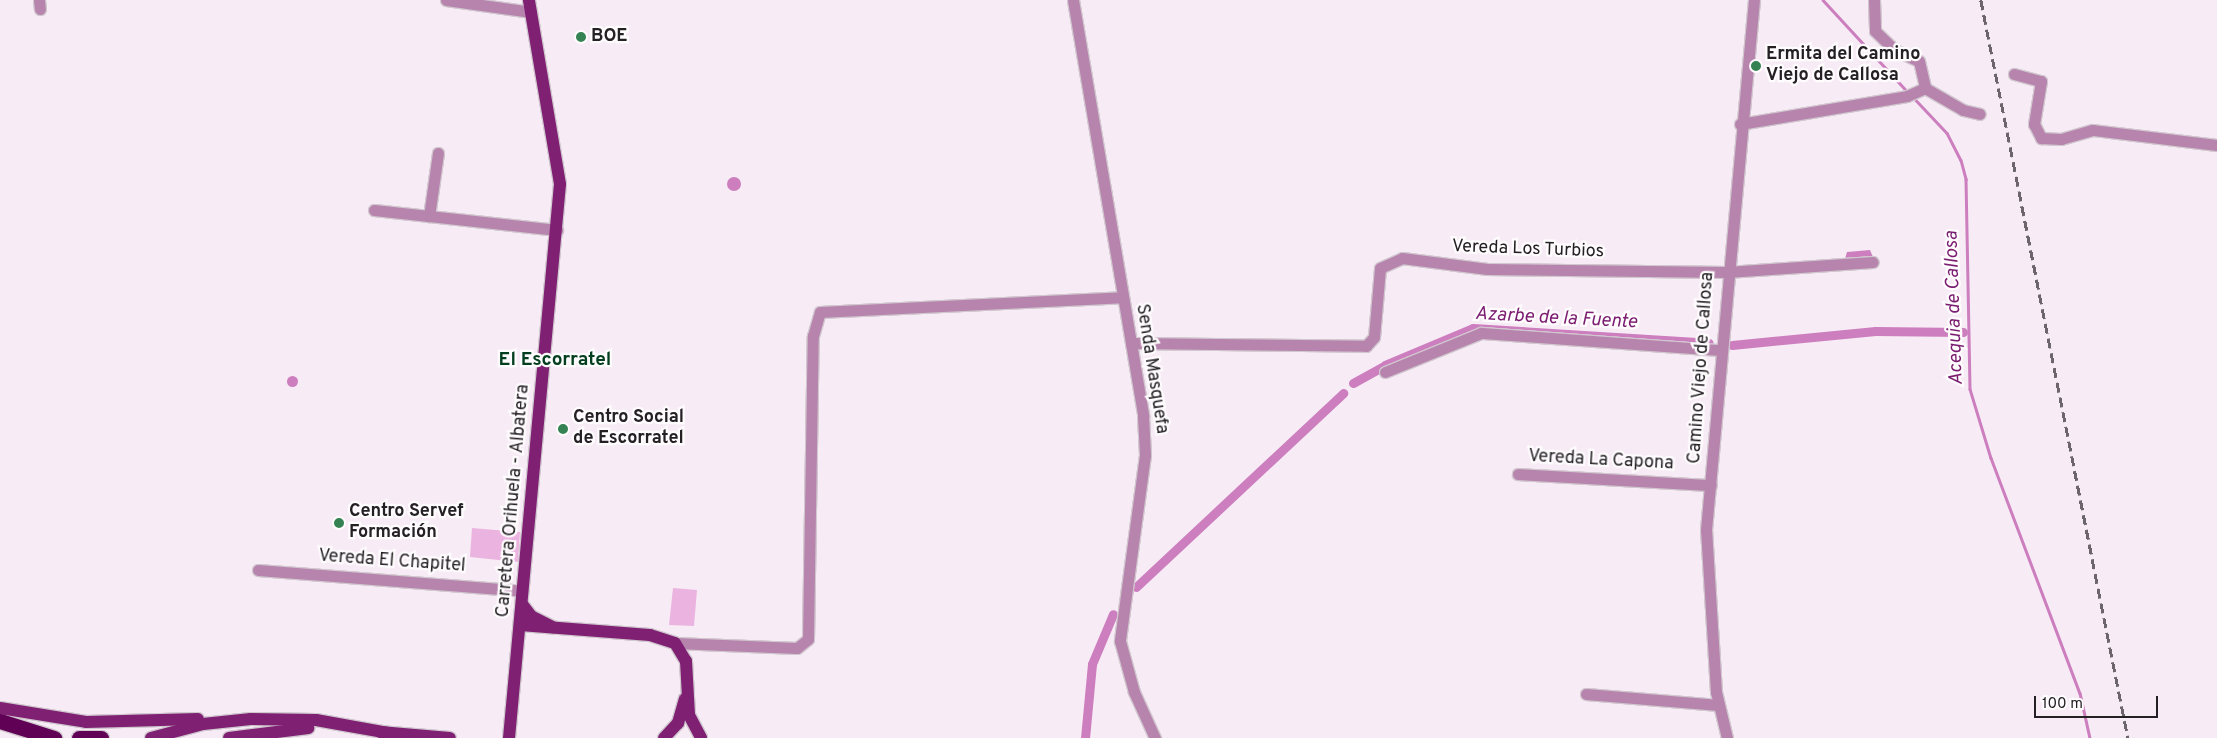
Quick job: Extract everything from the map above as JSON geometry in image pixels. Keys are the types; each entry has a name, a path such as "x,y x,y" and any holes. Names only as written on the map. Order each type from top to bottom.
{"highway":[{"path":"4,722 23,738"},
{"path":"4,722 54,738"},
{"path":"79,738 101,738"}],"main road":[{"name":"Carretera Orihuela - Albatera","path":"509,738 557,230 559,170 530,6"},
{"path":"522,604 531,616 553,627"},
{"path":"520,625 536,621 553,627 656,636 675,642 686,660 689,715 701,738"},
{"path":"518,657 530,634 553,627"},
{"path":"664,738 678,723 687,692"},
{"path":"0,708 86,722 316,720 388,732"},
{"path":"151,738 230,720"},
{"path":"229,738 289,728 388,732 450,738"}],"street":[{"path":"446,0 530,6"},
{"name":"Senda Masquefa","path":"1073,0 1131,343 1146,455 1120,641 1134,692 1155,738"},
{"name":"Camino Viejo de Callosa","path":"1727,738 1719,705 1706,540 1740,124 1754,0"},
{"path":"1874,0 1876,31 1895,50 1919,62 1916,91"},
{"path":"2014,74 2041,81 2034,124 2041,138 2100,130 2217,145"},
{"path":"1740,124 1916,91 1963,110 1980,114"},
{"path":"429,216 438,153"},
{"path":"374,210 557,230"},
{"name":"Vereda Los Turbios","path":"1131,343 1366,346 1374,338 1380,268 1402,258 1488,269 1727,272 1873,262"},
{"path":"675,642 797,648 808,638 813,336 820,312 1122,297"},
{"path":"1385,372 1481,333 1721,350"},
{"name":"Vereda La Capona","path":"1518,474 1711,485"},
{"name":"Vereda El Chapitel","path":"258,570 522,590"},
{"path":"686,660 696,649 710,644"},
{"path":"1586,694 1719,705"}],"shaded area":[{"path":"734,177 739,179 741,184 739,189 734,191 729,189 727,184 729,179"},
{"path":"1870,250 1873,257 1845,259 1847,252"},
{"path":"290,376 294,376 297,381 296,385 290,386 287,383 287,379"},
{"path":"472,528 520,532 518,562 470,557"},
{"path":"673,588 697,590 694,626 669,625"}],"waterway":[{"name":"Acequia de Callosa","path":"1823,0 1908,92"},
{"name":"Acequia de Callosa","path":"1914,98 1947,133 1961,160 1966,179 1970,389 1991,458 2080,693 2090,738"},
{"name":"Azarbe de la Fuente","path":"1353,383 1385,365 1473,328 1709,343"},
{"name":"Azarbe de la Fuente","path":"1732,345 1875,331 1963,332"},
{"name":"Azarbe de la Fuente","path":"1136,587 1343,393"},
{"name":"Azarbe de la Fuente","path":"1085,738 1092,664 1113,614"}],"railway":[{"path":"1981,0 2128,738"}],"place":[{"name":"BOE","path":"581,37"},
{"name":"Ermita del Camino Viejo de Callosa","path":"1756,66"},
{"name":"Centro Social de Escorratel","path":"563,429"},
{"name":"Centro Servef Formación","path":"339,523"}],"district":[{"name":"El Escorratel","path":"555,361"}]}
